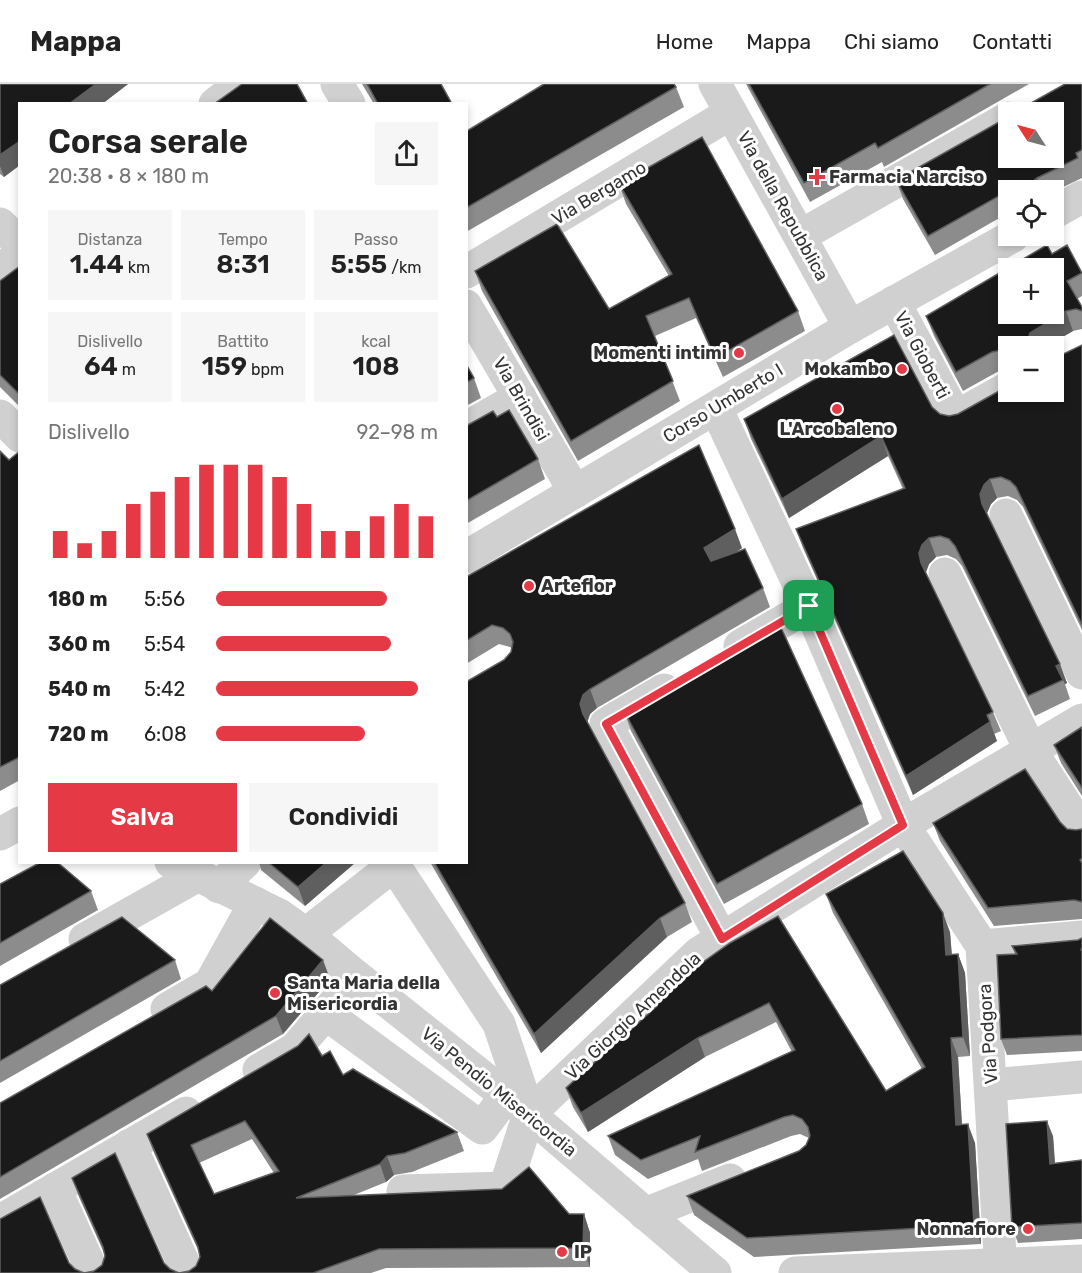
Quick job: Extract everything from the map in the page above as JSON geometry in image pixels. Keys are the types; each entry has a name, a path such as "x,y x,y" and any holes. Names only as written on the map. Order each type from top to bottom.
{"street":[{"path":"218,102 241,84"},
{"path":"337,84 348,102"},
{"name":"Via della Repubblica","path":"715,84 850,327"},
{"name":"Via Bergamo","path":"468,271 731,113"},
{"path":"800,236 998,124"},
{"path":"0,224 18,242"},
{"name":"Corso Umberto I","path":"468,556 850,327 998,244"},
{"path":"0,270 18,256"},
{"name":"Via Gioberti","path":"894,302 956,417 998,394"},
{"name":"Via Brindisi","path":"468,309 575,492"},
{"path":"468,427 519,397"},
{"name":"Via Podgora","path":"716,408 809,606 903,825 982,946 1000,1269"},
{"path":"0,416 18,434"},
{"path":"1006,514 1082,673"},
{"path":"945,574 1031,752 1082,830"},
{"path":"717,659 809,606"},
{"path":"687,677 606,724 722,939"},
{"name":"Via Giorgio Amendola","path":"326,1014 482,1128 517,1105 699,953 903,825 1082,720"},
{"path":"0,834 18,824"},
{"path":"62,952 195,875 237,864"},
{"path":"306,934 394,865 499,1024 517,1105 505,1188 403,1191"},
{"name":"Via Pendio Misericordia","path":"195,875 267,909 306,934 517,1105 714,1273"},
{"path":"140,1024 210,984 267,909"},
{"path":"982,946 1082,937"},
{"path":"0,1221 296,1049 357,977"},
{"path":"991,1085 1082,1077"},
{"path":"130,1145 188,1273"},
{"path":"645,1214 755,1170"},
{"path":"56,1190 93,1273"},
{"path":"795,1273 1000,1269 1082,1260"}],"building":[{"path":"0,84 96,84 72,102 18,102 18,142 0,155"},
{"path":"242,84 297,84 307,102 217,102"},
{"path":"367,84 441,84 451,102 377,102"},
{"path":"544,84 674,84 676,87 468,207 468,130"},
{"path":"749,84 990,84 878,148 875,143 804,183"},
{"path":"1065,84 1082,84 1082,150 1076,153 1078,158 1064,165 1064,102 1033,102"},
{"path":"998,123 998,168 1058,168 1035,180 998,180 998,197 928,236 896,180"},
{"path":"702,137 798,311 715,358 689,298 646,316 673,381 571,441 475,271 557,224 609,309 672,274 619,184"},
{"path":"1067,245 1082,273 1067,281 1082,311 1076,309 1064,312 1064,258 1025,258 1045,246 1052,254"},
{"path":"18,268 18,393 0,375 0,281"},
{"path":"998,274 998,324 1045,324 1030,333 1029,336 998,336 998,351 956,372 926,316"},
{"path":"894,335 932,407 940,414 949,416 958,414 998,392 998,402 1064,402 1064,354 1082,345 1082,625 1016,487 1001,477 990,479 980,494 982,504 1060,664 1056,666 1063,680 1028,696 955,546 949,539 940,536 929,538 922,545 919,553 921,563 993,712 987,715 990,722 906,776 796,529 905,488 881,436 782,499 744,419"},
{"path":"468,368 474,378 468,382"},
{"path":"509,410 538,459 468,500 468,425 493,411 497,417"},
{"path":"699,445 735,529 704,548 711,561 745,549 763,588 583,695 580,704 583,714 685,903 660,918 534,1034 435,864 468,864 468,681 504,660 511,652 513,642 510,634 503,628 492,625 468,640 468,576"},
{"path":"0,451 9,460 18,453 18,758 0,767"},
{"path":"778,621 862,804 717,884 624,711"},
{"path":"1082,727 1082,788 1054,745"},
{"path":"1025,769 1060,822 1067,829 1082,829 1082,858 1080,860 1082,863 1082,902 1074,900 988,908 933,823"},
{"path":"903,851 943,913 946,955 958,954 963,1037 951,1038 956,1125 968,1124 974,1225 747,1238 687,1196 799,1151 806,1145 810,1136 808,1127 802,1119 793,1115 784,1117 695,1152 700,1136 641,1160 608,1136 795,1050 769,1003 698,1038 581,1113 566,1088 657,1006 654,1002 665,989 730,943 778,916 886,1091 925,1067 826,894"},
{"path":"37,864 59,864 91,891 0,943 0,884"},
{"path":"270,864 325,864 298,887"},
{"path":"122,917 175,960 0,1061 0,985"},
{"path":"270,918 323,960 276,1016 0,1177 0,1103 206,986 212,991"},
{"path":"1082,938 1082,1035 1001,1039 997,955 1017,954 1012,946"},
{"path":"309,1034 322,1056 330,1051 343,1075 353,1069 457,1132 405,1153 387,1156 380,1164 296,1198 502,1189 529,1167 569,1214 584,1214 583,1248 379,1249 313,1273 179,1273 189,1271 196,1266 200,1257 198,1247 147,1134 298,1046","holes":["245,1121 279,1171 214,1194 191,1145"]},
{"path":"1047,1121 1050,1164 1082,1160 1082,1223 1012,1227 1006,1124"},
{"path":"115,1153 164,1263 179,1273 84,1273 94,1271 102,1265 105,1256 72,1178"},
{"path":"40,1197 69,1263 84,1273 0,1273 0,1219"}],"place":[{"name":"Farmacia Narciso","path":"817,177"},
{"name":"Momenti intimi","path":"739,353"},
{"name":"Mokambo","path":"902,369"},
{"name":"L'Arcobaleno","path":"837,409"},
{"name":"Arteflor","path":"529,586"},
{"name":"Santa Maria della Misericordia","path":"275,993"},
{"name":"Nonnafiore","path":"1028,1229"},
{"name":"IP","path":"562,1252"}],"route":[{"path":"809,606 903,825 722,939 606,724 809,606"}]}
